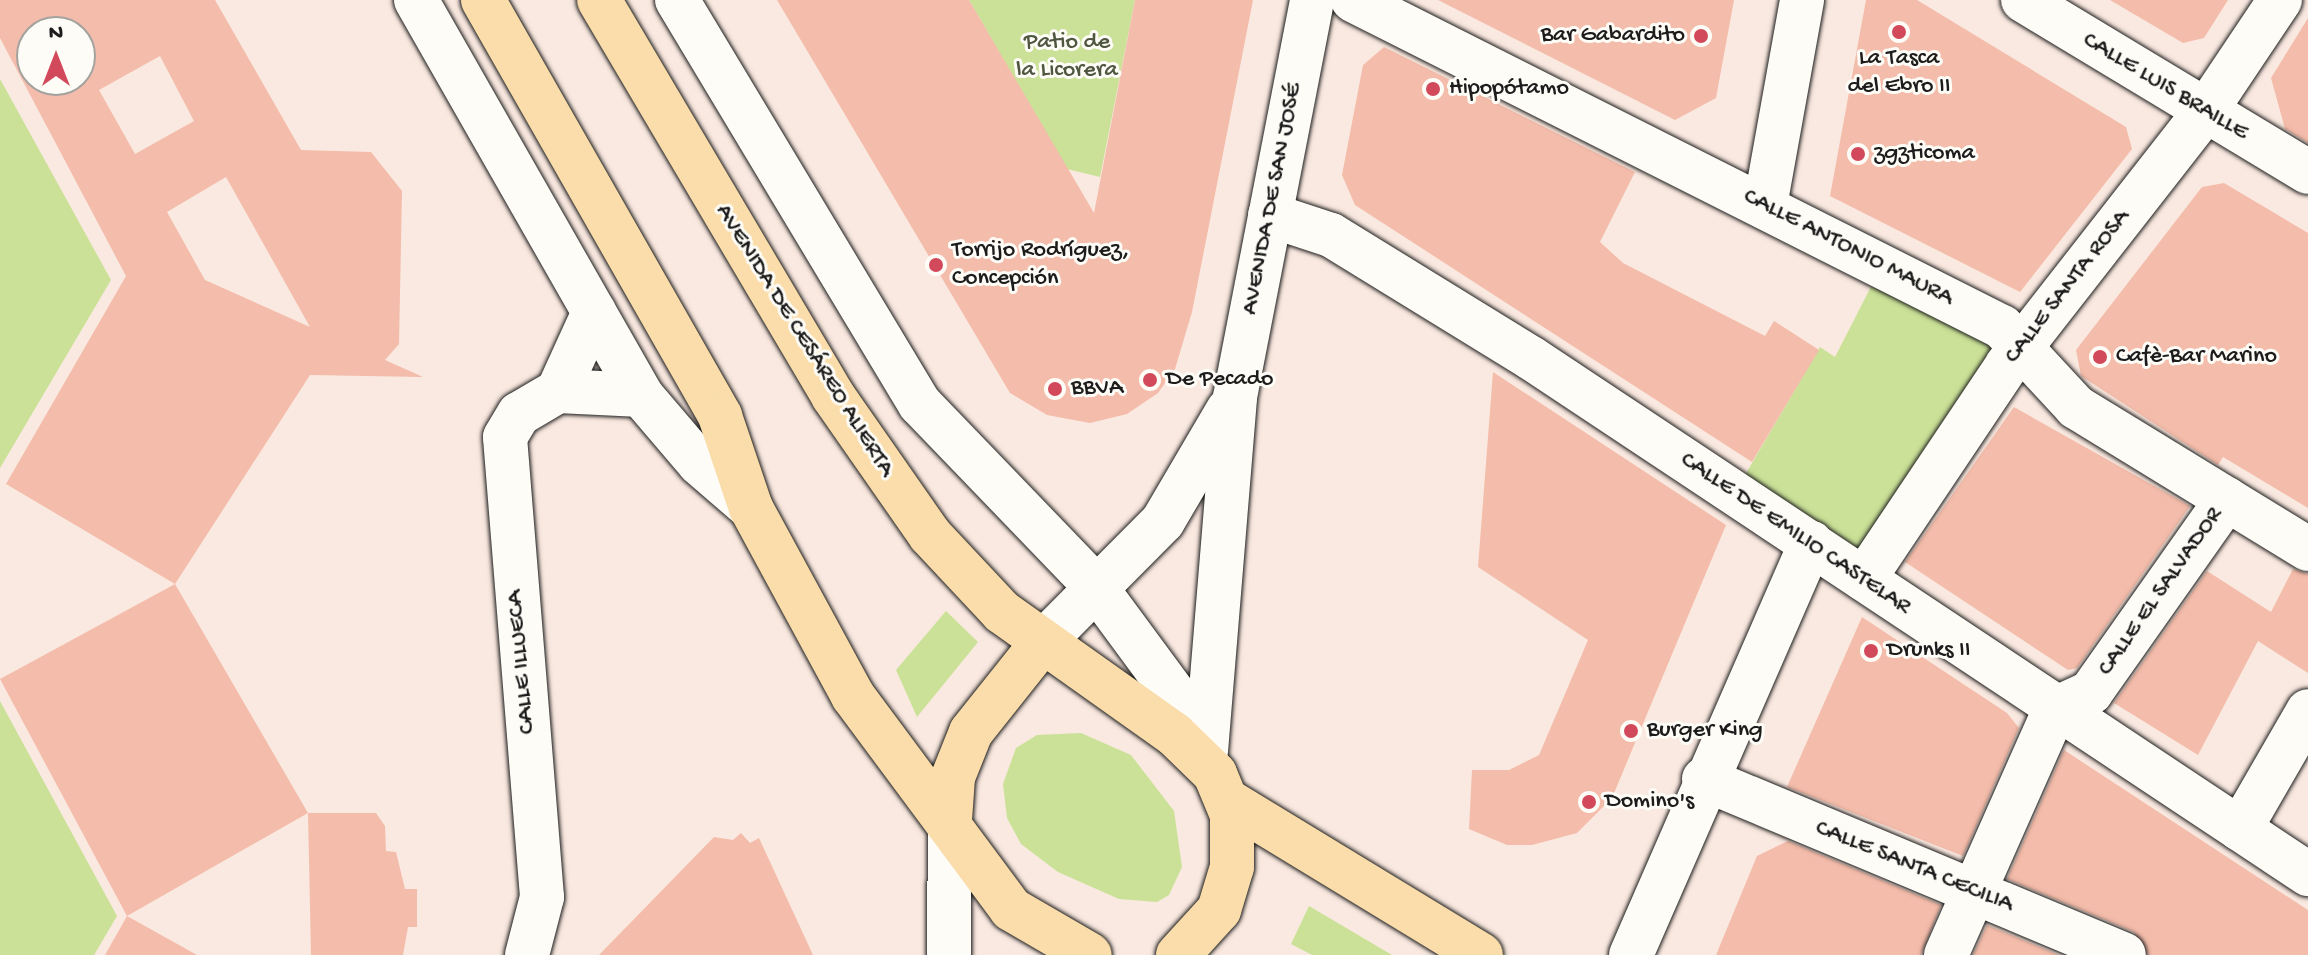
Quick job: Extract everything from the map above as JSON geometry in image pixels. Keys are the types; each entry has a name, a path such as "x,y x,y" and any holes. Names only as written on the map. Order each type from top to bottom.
{"main road":[{"path":"483,0 720,416 751,508 853,696 950,820 1011,909 1090,955"},
{"name":"AVENIDA DE CESÁREO ALIERTA","path":"599,0 864,444 965,576 1041,644 1206,761 1228,801 1481,955"},
{"name":"AVENIDA DE SAN JOSÉ","path":"950,820 953,777 971,732 1041,644"},
{"path":"1178,955 1206,929 1226,892 1234,848 1228,801"}],"street":[{"path":"416,0 641,395 751,508"},
{"name":"AVENIDA DE CESÁREO ALIERTA","path":"677,0 920,404 1094,585 1175,695 1206,761"},
{"name":"AVENIDA DE SAN JOSÉ","path":"1206,761 1210,639 1235,397 1312,0"},
{"name":"CALLE ANTONIO MAURA","path":"1353,0 2002,327 2060,395 2308,549"},
{"path":"1765,206 1802,0"},
{"name":"CALLE LUIS BRAILLE","path":"2023,0 2308,172"},
{"name":"CALLE SANTA ROSA","path":"1864,579 2022,347 2205,112 2280,0"},
{"name":"CALLE DE EMILIO CASTELAR","path":"1270,215 1331,235 1811,543 2055,709 2308,874"},
{"path":"594,312 558,391 641,395"},
{"name":"CALLE ILLUECA","path":"527,955 542,897 504,446 519,414 558,391"},
{"name":"AVENIDA DE SAN JOSÉ","path":"1041,644 1094,585 1163,521 1235,397"},
{"name":"CALLE EL SALVADOR","path":"2055,709 2091,692 2227,499"},
{"path":"1631,955 1704,779 1811,543"},
{"path":"1946,955 2055,709"},
{"path":"2240,829 2308,711"},
{"name":"CALLE SANTA CECILIA","path":"1704,779 2124,955"},
{"name":"AVENIDA DE SAN JOSÉ","path":"949,955 950,820"}],"green space":[{"name":"Patio de la Licorera","path":"969,0 1135,0 1100,177 1067,169"},
{"path":"0,79 111,280 0,468"},
{"path":"1877,275 2003,353 1859,556 1738,487 1820,347 1835,357"},
{"path":"946,611 978,642 917,717 896,670"},
{"path":"0,701 117,916 94,955 0,955"},
{"path":"1081,733 1131,755 1174,811 1182,867 1169,895 1157,902 1119,899 1058,872 1021,844 1007,818 1003,784 1016,748 1037,735"},
{"path":"1309,906 1392,955 1312,955 1291,944"}],"building":[{"path":"0,0 215,0 301,150 371,152 402,191 399,344 385,360 423,377 310,375 175,584 6,484 126,276 31,96 96,96 96,16 16,16 16,68 0,38","holes":["160,56 194,121 135,154 99,90","226,177 310,327 205,280 167,212"]},
{"path":"777,0 969,0 1094,213 1135,0 1253,0 1192,312 1175,369 1158,393 1127,414 1090,423 1047,415 1010,393"},
{"path":"1438,0 1734,0 1716,98 1675,120"},
{"path":"1866,0 1917,0 2126,127 2132,149 2020,292 1830,196"},
{"path":"2110,0 2228,0 2204,38 2183,43"},
{"path":"2308,18 2308,143 2285,129 2271,78"},
{"path":"1384,47 1635,172 1600,242 1623,263 1765,336 1774,321 1819,350 1752,462 1355,205 1342,175 1363,65"},
{"path":"2224,183 2308,233 2308,508 2223,457 2218,465 2081,376 2076,350 2202,187"},
{"path":"1493,372 1726,525 1612,798 1577,833 1532,845 1507,845 1469,829 1472,770 1509,770 1539,755 1588,640 1478,567"},
{"path":"2014,407 2190,506 2077,668 2068,670 1905,562"},
{"path":"2293,569 2308,574 2308,673 2258,641 2198,755 2114,703 2207,571 2271,612"},
{"path":"175,584 308,813 127,916 0,679"},
{"path":"1862,617 2007,713 2019,728 1963,856 1787,787"},
{"path":"2064,750 2308,910 2308,955 2148,955 2134,932 2007,879"},
{"path":"308,813 376,813 385,826 386,851 396,852 405,889 417,889 417,927 408,927 403,955 311,955"},
{"path":"741,833 750,843 759,838 813,955 599,955 714,837 733,840"},
{"path":"1788,841 1941,905 1921,955 1716,955 1757,856"},
{"path":"127,916 197,955 105,955"},
{"path":"1987,925 2059,955 1973,955"}],"place":[{"name":"La Tasca del Ebro II","path":"1899,32"},
{"name":"Bar Gabardito","path":"1701,36"},
{"name":"Hipopótamo","path":"1433,89"},
{"name":"zgzticoma","path":"1858,154"},
{"name":"Torrijo Rodríguez, Concepción","path":"936,265"},
{"name":"Cafè-Bar Marino","path":"2100,357"},
{"name":"De Pecado","path":"1150,380"},
{"name":"BBVA","path":"1055,389"},
{"name":"Drunks II","path":"1871,651"},
{"name":"Burger King","path":"1631,731"},
{"name":"Domino's","path":"1589,802"}]}
